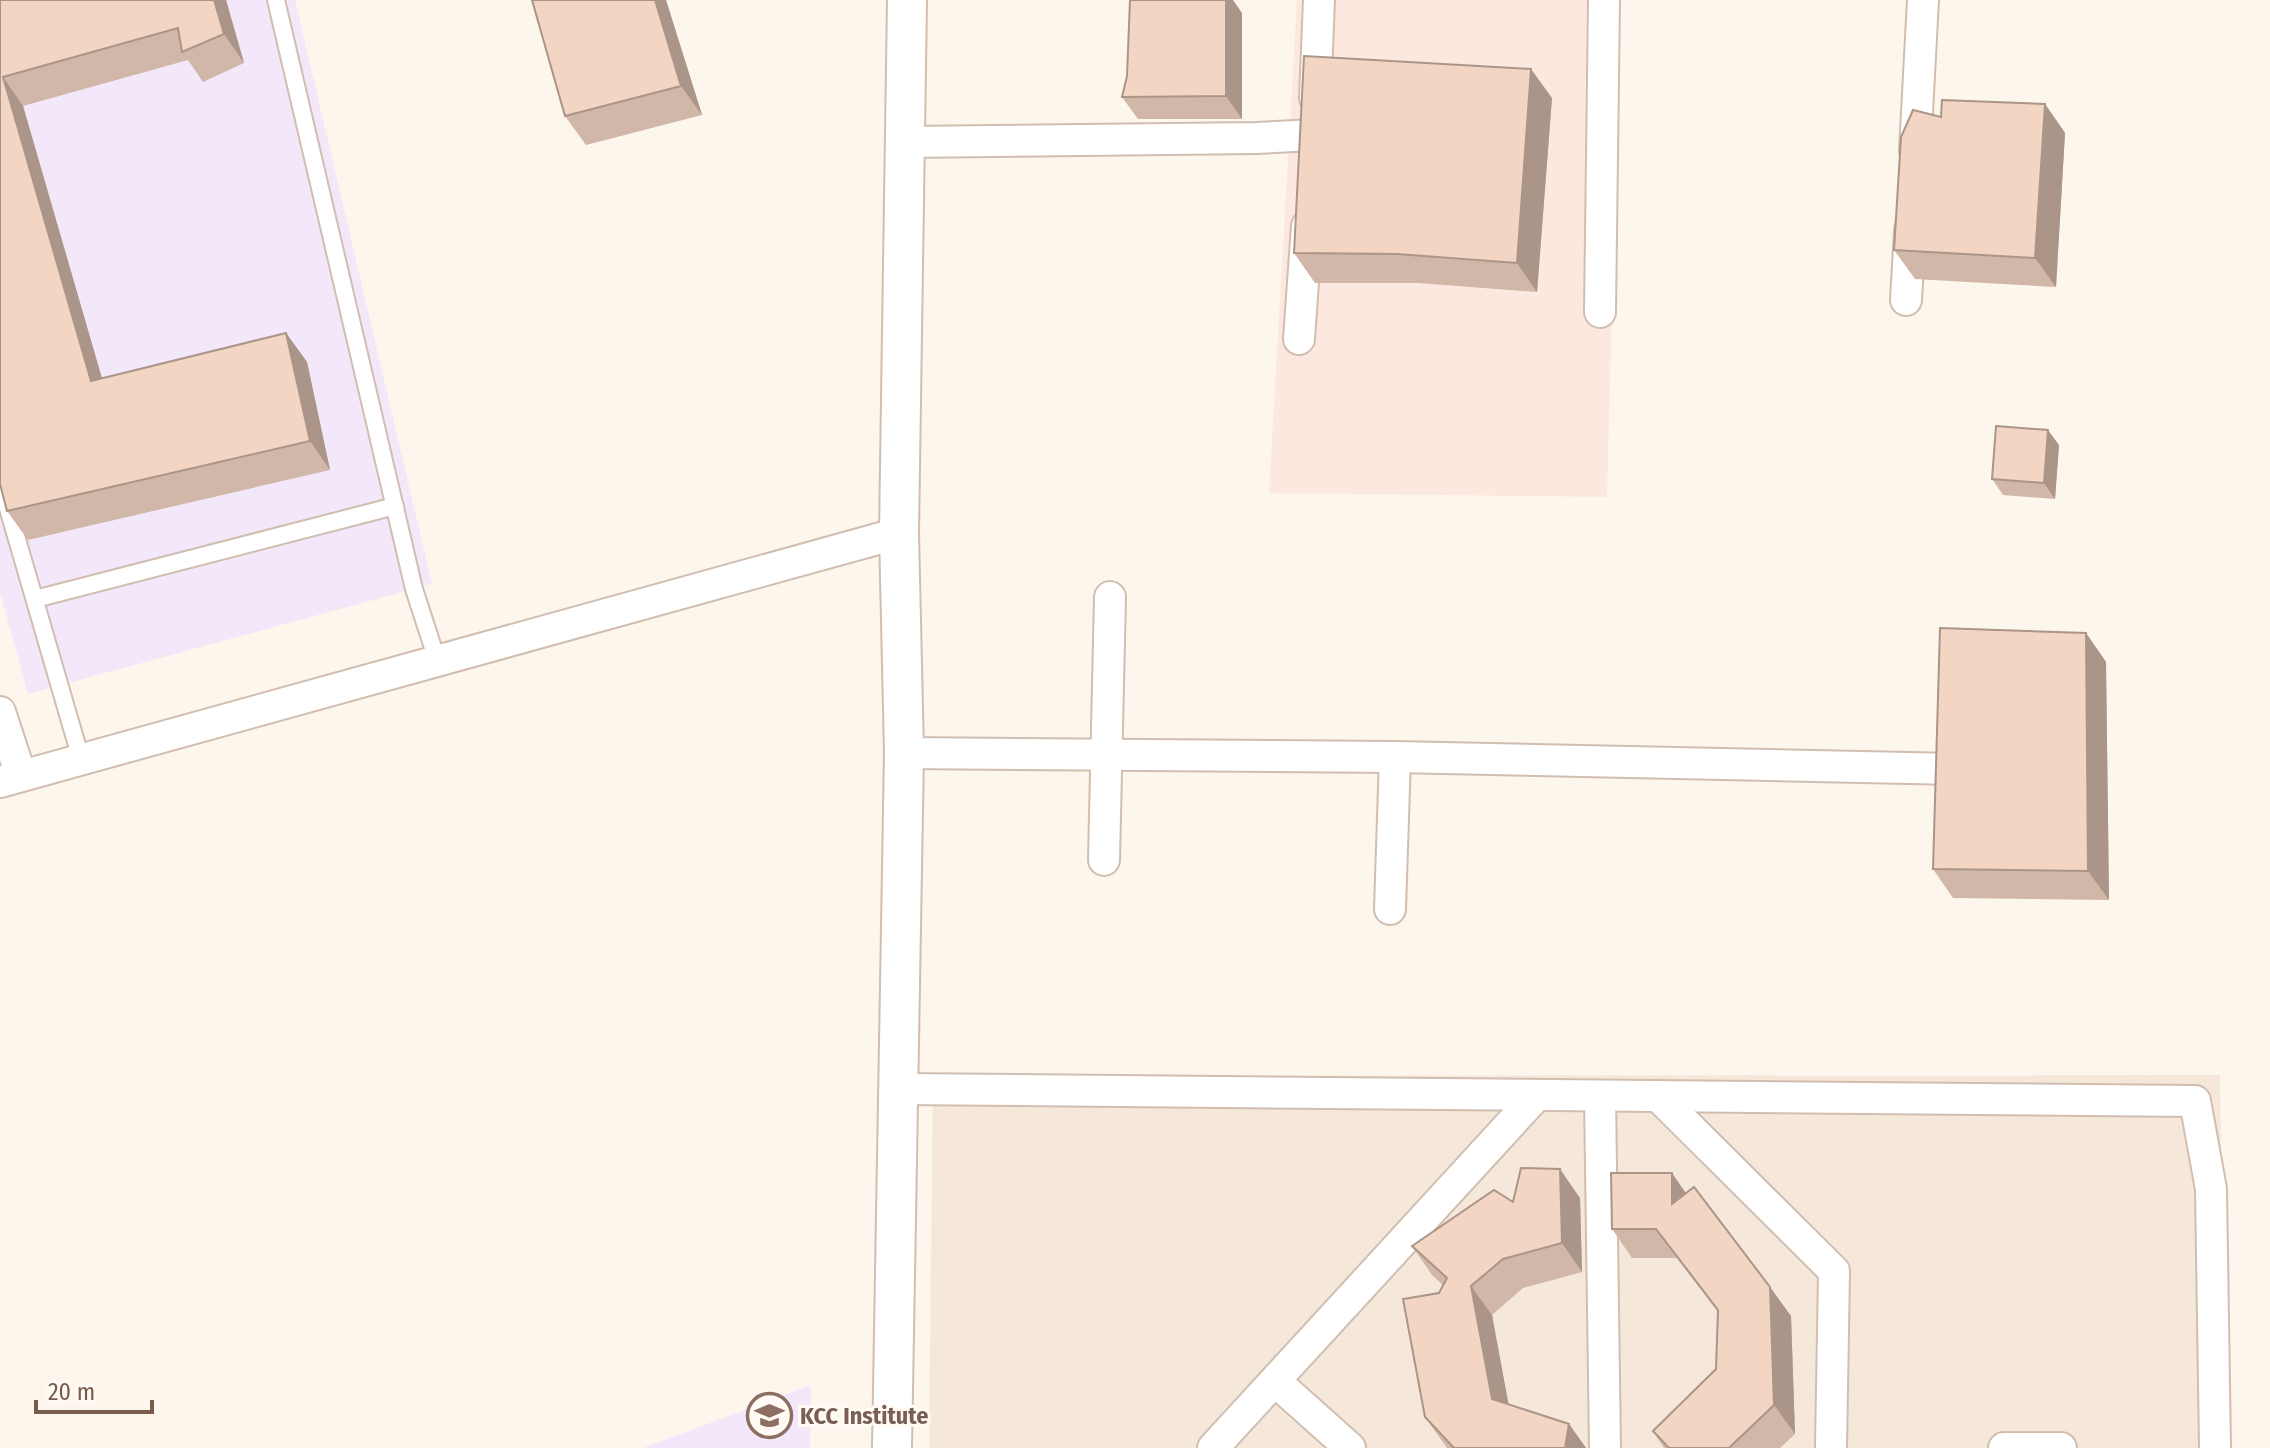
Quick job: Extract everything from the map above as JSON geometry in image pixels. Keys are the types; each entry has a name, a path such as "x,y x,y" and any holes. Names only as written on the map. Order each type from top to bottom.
{"street":[{"path":"892,1448 904,753 899,533 907,0"},
{"path":"1312,167 1319,0"},
{"path":"1600,312 1604,0"},
{"path":"1913,174 1923,0"},
{"path":"904,142 1314,135"},
{"path":"1299,339 1309,198"},
{"path":"1906,300 1912,205"},
{"path":"0,712 11,779 899,533"},
{"path":"1104,860 1110,597"},
{"path":"904,753 1395,757 1957,769"},
{"path":"1390,909 1395,757"},
{"path":"899,1089 2195,1101 2211,1189 2215,1448"},
{"path":"1213,1448 1537,1095"},
{"path":"1600,1096 1605,1448"},
{"path":"1658,1096 1834,1271 1831,1448"},
{"path":"1275,1381 1350,1448"},
{"path":"2004,1448 2061,1448"}],"lane":[{"path":"276,0 414,589 437,660"},
{"path":"0,481 60,696 81,759"},
{"path":"35,599 395,506"}],"shaded area":[{"path":"0,0 295,0 432,584 28,694 0,592"},
{"path":"1297,0 1620,0 1607,497 1269,493"},
{"path":"2220,1075 2225,1448 929,1448 933,1076"},
{"name":"KCC Institute","path":"811,1385 810,1448 643,1448"}],"building":[{"path":"0,0 214,0 224,34 182,52 178,28 3,77 91,381 286,333 310,441 7,511 0,484"},
{"path":"532,0 655,0 681,86 565,116"},
{"path":"1130,0 1226,0 1226,96 1122,97 1127,76"},
{"path":"1304,56 1531,69 1517,263 1397,254 1294,253"},
{"path":"1942,100 2045,104 2035,258 1894,250 1901,137 1913,110 1941,117"},
{"path":"1996,426 2048,430 2044,483 1992,479"},
{"path":"1940,628 2086,633 2088,871 1933,869"},
{"path":"1521,1168 1560,1169 1562,1243 1503,1259 1471,1286 1492,1399 1569,1424 1565,1448 1454,1448 1425,1417 1403,1299 1439,1293 1447,1278 1412,1246 1494,1190 1513,1202"},
{"path":"1611,1173 1672,1173 1672,1204 1694,1187 1770,1287 1774,1405 1729,1448 1669,1448 1653,1431 1716,1369 1718,1310 1656,1229 1612,1229"}],"place":[{"name":"KCC Institute","path":"769,1416"}]}
